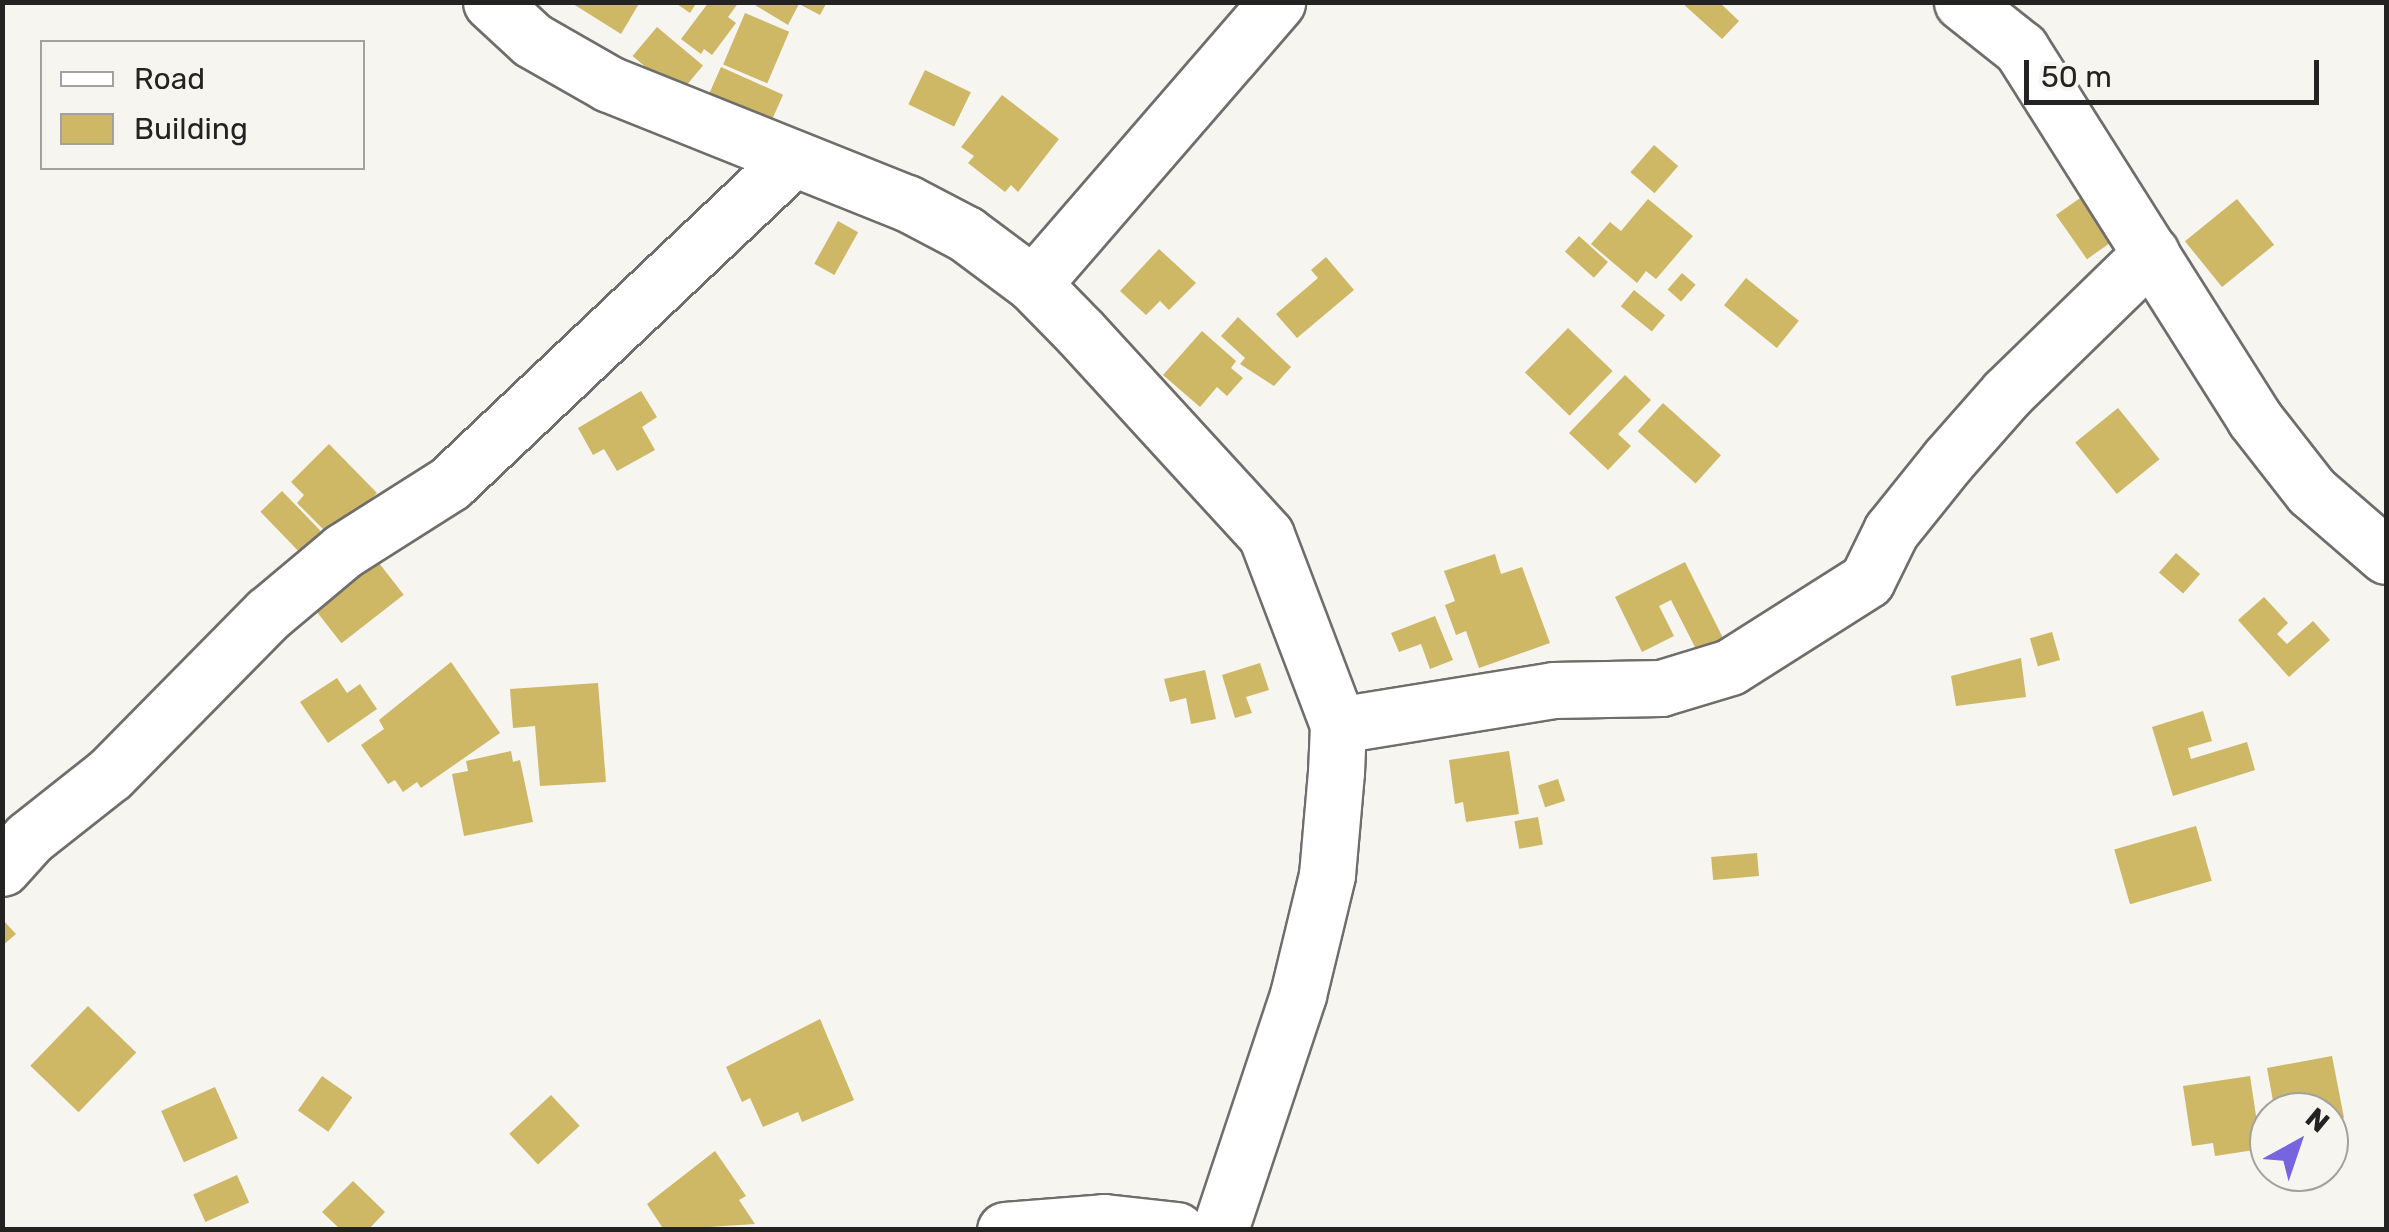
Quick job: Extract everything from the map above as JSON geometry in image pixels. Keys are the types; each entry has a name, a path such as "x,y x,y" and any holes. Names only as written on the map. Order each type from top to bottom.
{"street":[{"path":"492,2 532,40 609,84 791,162 907,203 966,234 1033,284 1266,536 1338,725 1327,876 1298,995 1220,1230"},
{"path":"1033,284 1277,2"},
{"path":"1962,2 2029,26 2152,254 2254,418 2311,490 2386,556"},
{"path":"2,868 29,838 110,774 268,614 344,551 450,483 791,162"},
{"path":"1338,725 1553,690 1662,688 1730,667 1867,580 1891,531 1948,460 2007,393 2152,254"},
{"path":"1006,1230 1104,1222 1177,1230"}],"building":[{"path":"570,2 640,2 621,34"},
{"path":"674,2 697,2 690,13"},
{"path":"709,2 739,2 728,17 736,23 712,55 704,49 701,54 681,39"},
{"path":"750,2 827,2 820,15 799,4 788,25"},
{"path":"1681,2 1719,2 1739,21 1722,39"},
{"path":"745,13 789,32 767,83 723,65"},
{"path":"657,27 703,66 679,95 633,56"},
{"path":"721,67 783,95 767,130 705,103"},
{"path":"925,70 971,92 954,127 908,104"},
{"path":"1002,95 1059,139 1018,192 1011,185 1005,192 968,163 974,156 961,147"},
{"path":"1654,145 1678,166 1655,193 1630,172"},
{"path":"2083,196 2114,240 2087,259 2056,215"},
{"path":"1648,199 1693,236 1656,279 1646,271 1637,283 1591,244 1610,222 1621,231"},
{"path":"2237,199 2274,245 2222,287 2185,241"},
{"path":"838,221 858,232 834,275 814,264"},
{"path":"1579,236 1608,262 1594,278 1565,252"},
{"path":"1159,249 1196,283 1169,310 1160,301 1146,315 1120,291"},
{"path":"1326,257 1354,290 1297,338 1276,314 1318,278 1311,270"},
{"path":"1682,273 1696,285 1681,301 1668,290"},
{"path":"1746,278 1799,321 1777,348 1724,305"},
{"path":"1634,290 1665,315 1652,331 1621,306"},
{"path":"1238,317 1291,367 1274,386 1240,364 1245,358 1221,336"},
{"path":"1568,328 1613,371 1570,416 1525,373"},
{"path":"1202,331 1236,361 1231,368 1243,378 1227,396 1217,387 1200,407 1163,375"},
{"path":"1625,375 1651,400 1618,434 1631,446 1608,470 1569,433"},
{"path":"641,391 657,417 642,427 655,450 617,471 604,449 593,455 578,428"},
{"path":"1663,403 1721,455 1696,483 1638,431"},
{"path":"2118,408 2160,459 2117,494 2075,443"},
{"path":"329,444 377,493 332,538 297,503 304,495 291,482"},
{"path":"282,491 327,538 306,559 260,512"},
{"path":"368,549 404,595 341,643 306,598"},
{"path":"2176,553 2200,574 2183,594 2159,573"},
{"path":"1495,554 1501,574 1522,567 1550,643 1479,668 1466,631 1456,635 1445,605 1455,601 1444,571"},
{"path":"1685,562 1725,642 1699,655 1671,600 1659,606 1674,636 1642,652 1615,597"},
{"path":"2264,597 2288,623 2277,634 2287,644 2313,621 2330,640 2289,677 2238,620"},
{"path":"1435,616 1453,660 1430,669 1421,644 1399,652 1391,633"},
{"path":"2052,632 2060,660 2038,666 2030,638"},
{"path":"2021,658 2026,697 1956,706 1951,676"},
{"path":"451,662 500,733 421,788 417,782 403,792 395,780 388,784 361,745 384,729 379,720"},
{"path":"1260,663 1269,690 1246,697 1252,713 1235,718 1222,675"},
{"path":"1205,670 1216,719 1191,724 1186,698 1170,702 1164,679"},
{"path":"337,678 347,693 360,684 377,709 328,743 300,702"},
{"path":"598,683 606,782 540,786 535,726 513,728 510,689"},
{"path":"2203,711 2212,741 2188,748 2191,759 2247,742 2255,770 2173,796 2152,727"},
{"path":"511,751 513,762 520,760 533,822 464,836 452,774 468,771 466,761"},
{"path":"1509,751 1519,814 1466,822 1463,802 1455,804 1449,760"},
{"path":"1558,779 1565,801 1545,807 1538,785"},
{"path":"1538,817 1543,845 1519,849 1514,821"},
{"path":"2196,826 2212,881 2130,904 2114,849"},
{"path":"1757,853 1759,876 1713,880 1711,857"},
{"path":"2,919 16,934 2,946"},
{"path":"88,1006 136,1053 79,1112 30,1066"},
{"path":"820,1019 854,1100 802,1122 798,1112 763,1127 750,1098 742,1102 726,1067"},
{"path":"2332,1056 2339,1092 2271,1092 2267,1068"},
{"path":"322,1076 352,1097 328,1132 298,1110"},
{"path":"2250,1076 2249,1151 2215,1156 2213,1143 2192,1146 2183,1086"},
{"path":"215,1087 238,1138 184,1162 161,1111"},
{"path":"551,1095 580,1126 538,1165 509,1134"},
{"path":"715,1151 746,1196 739,1200 755,1224 664,1230 647,1204"},
{"path":"237,1175 249,1202 205,1222 193,1195"},
{"path":"353,1181 385,1212 368,1230 341,1230 322,1212"}]}
